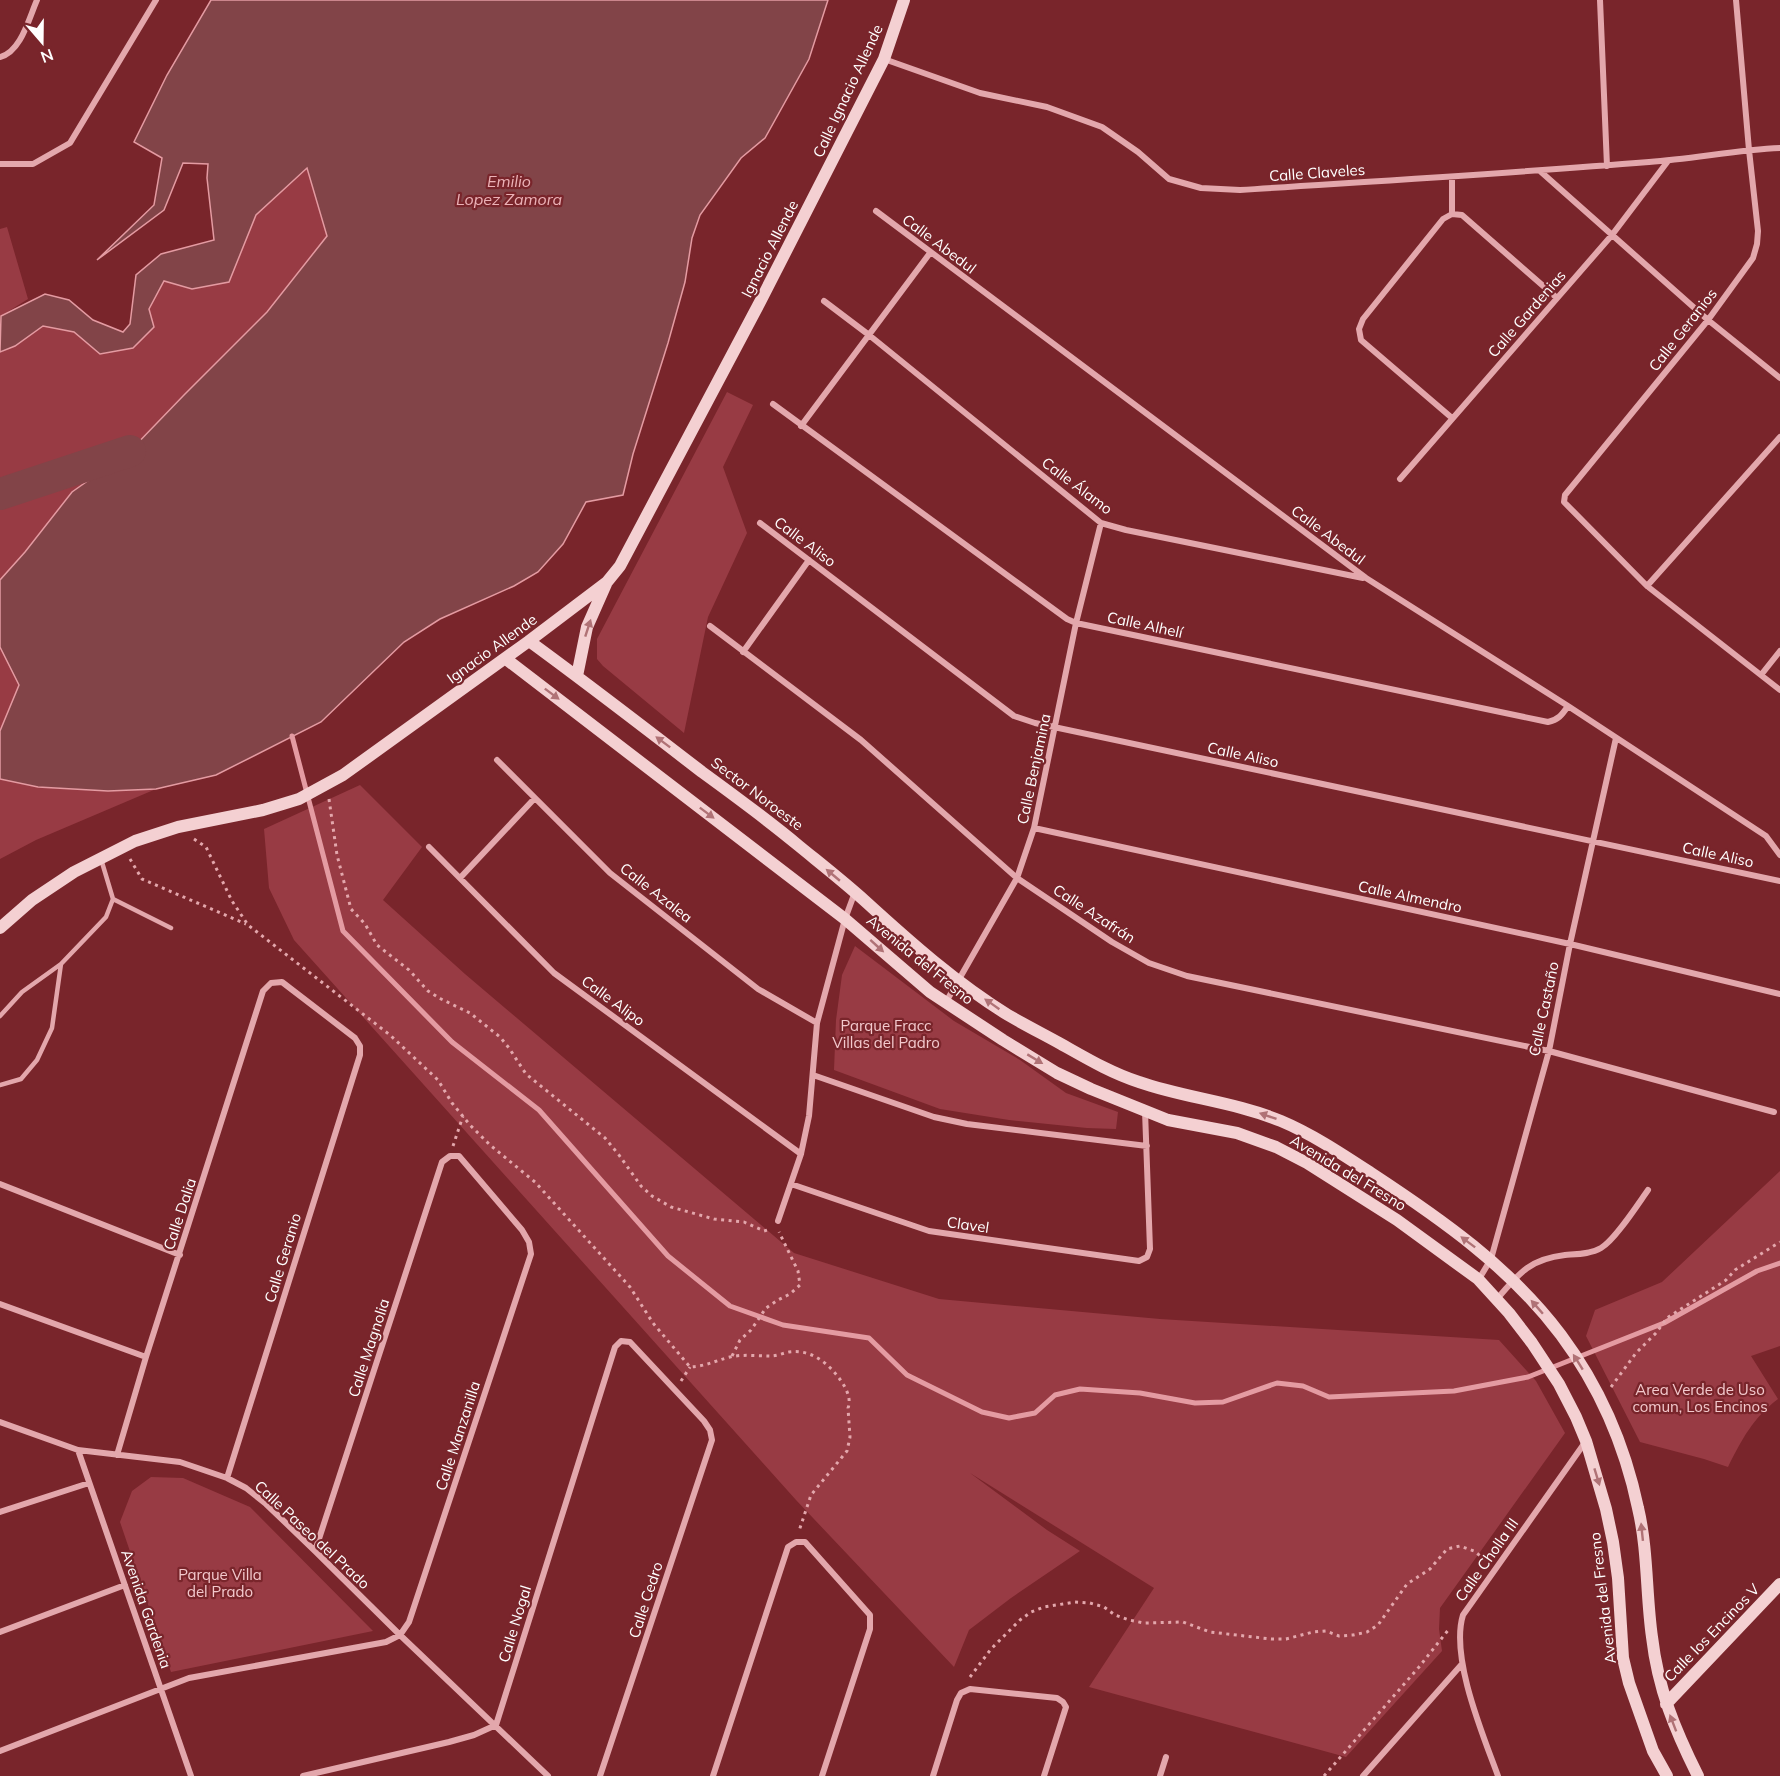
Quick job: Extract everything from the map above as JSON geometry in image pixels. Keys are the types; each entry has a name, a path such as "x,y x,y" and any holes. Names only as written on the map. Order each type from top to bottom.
{"street":[{"path":"0,57 16,48 38,0"},
{"path":"0,164 33,164 70,143 156,0"},
{"name":"Calle Ignacio Allende","path":"816,192 884,59 904,0"},
{"path":"1600,0 1607,166"},
{"name":"Calle Geranios","path":"1647,586 1564,502 1565,495 1708,320 1753,258 1758,231 1736,0"},
{"name":"Calle Claveles","path":"884,59 980,93 1047,107 1102,127 1138,152 1169,179 1201,188 1240,190 1540,171 1668,161 1780,148"},
{"name":"Calle Gardenias","path":"1400,479 1612,235 1668,161"},
{"path":"1540,171 1708,320 1780,378"},
{"path":"1452,177 1452,214"},
{"name":"Ignacio Allende","path":"0,928 32,900 74,872 135,841 178,827 263,810 298,799 343,775 607,582 620,566 816,192"},
{"name":"Calle Abedul","path":"876,211 1366,578 1568,706 1766,837 1780,855"},
{"path":"1452,418 1361,340 1359,329 1362,319 1443,219 1452,214 1462,215 1557,298"},
{"path":"801,426 930,253"},
{"name":"Calle Álamo","path":"824,301 1101,523 1366,578"},
{"name":"Calle Alhelí","path":"772,404 1067,619 1548,722 1555,721 1568,706"},
{"path":"1780,437 1647,586 1780,690"},
{"name":"Calle Aliso","path":"759,523 1014,716 1055,728 1780,881"},
{"name":"Calle Benjamina","path":"945,1003 1017,878 1035,828 1076,622 1101,523"},
{"path":"743,652 809,560"},
{"path":"578,676 587,627 607,582"},
{"name":"Calle Azafrán","path":"710,626 861,740 1017,878 1112,942 1149,963 1187,976 1549,1052 1774,1112"},
{"name":"Sector Noroeste","path":"529,641 794,842 855,892 903,937 958,980"},
{"path":"1761,675 1780,651"},
{"name":"Avenida del Fresno","path":"506,658 845,919 945,1003 1057,1072 1168,1120 1237,1133 1276,1147 1307,1163 1397,1220 1478,1279 1538,1351 1569,1402 1586,1441 1613,1542 1618,1578 1623,1658 1629,1683 1653,1751 1667,1776"},
{"name":"Calle Castaño","path":"1478,1279 1491,1259 1549,1052 1570,944 1616,738"},
{"name":"Calle Azalea","path":"497,760 610,873 758,989 817,1023"},
{"path":"460,878 534,799"},
{"name":"Calle Almendro","path":"1035,828 1570,944 1780,994"},
{"name":"Calle Alipo","path":"429,847 554,973 801,1154"},
{"path":"778,1221 801,1154 809,1116 817,1023 845,919 855,892"},
{"name":"Avenida del Fresno","path":"958,980 1006,1014 1115,1073 1140,1083 1237,1106 1283,1122 1335,1149 1398,1191 1491,1259 1513,1280 1560,1335 1597,1393 1618,1437 1640,1511 1656,1666 1666,1704 1679,1738 1698,1776"},
{"name":"Calle Geranio","path":"227,1478 356,1066 360,1046 355,1038 282,982 271,983"},
{"name":"Calle Dalia","path":"117,1455 263,991 271,983"},
{"path":"813,1075 945,1119 967,1124 1147,1146 1146,1111"},
{"name":"Clavel","path":"791,1184 928,1231 1139,1261 1147,1257 1150,1249 1147,1146"},
{"name":"Calle Manzanilla","path":"400,1635 409,1622 531,1254 529,1242 522,1230 459,1156 450,1156"},
{"name":"Calle Magnolia","path":"315,1551 442,1162 450,1156"},
{"path":"0,1184 180,1254"},
{"path":"1497,1299 1513,1280 1541,1259 1588,1253 1601,1248 1610,1241 1648,1190"},
{"path":"0,1304 146,1357"},
{"name":"Calle Cedro","path":"600,1776 712,1440 711,1430 704,1421 630,1342 621,1341"},
{"name":"Calle Nogal","path":"496,1725 615,1347 621,1341"},
{"name":"Calle Paseo del Prado","path":"0,1422 78,1450 180,1462 227,1478 246,1488 266,1504 548,1776"},
{"name":"Calle Cholla III","path":"1498,1776 1480,1726 1462,1664 1460,1626 1463,1615 1586,1441"},
{"name":"Avenida Gardenia","path":"78,1450 190,1776"},
{"path":"0,1512 89,1484"},
{"path":"713,1776 788,1547 796,1542 805,1542 870,1615 870,1629 822,1776"},
{"path":"0,1632 125,1584"},
{"name":"Calle los Encinos V","path":"1666,1704 1780,1584"},
{"path":"0,1751 189,1678 386,1642 400,1635"},
{"path":"1363,1776 1462,1664"},
{"path":"933,1776 957,1700 961,1693 970,1689 1057,1698 1063,1701 1066,1707 1044,1776"},
{"path":"303,1776 449,1742 474,1735 496,1725"},
{"path":"1160,1776 1166,1757"}],"lane":[{"path":"0,1016 22,992 61,964 106,917 112,899 101,859"},
{"path":"112,899 171,928"},
{"path":"0,1085 21,1079 37,1060 52,1028 61,964"}],"path":[{"path":"327,783 337,855 351,909 377,945 409,970 428,991 470,1014 500,1037 526,1074 605,1138 641,1186 658,1200 671,1207 714,1219 744,1222 764,1231 771,1230 778,1221"},
{"path":"178,827 206,847 232,901 248,925"},
{"path":"123,847 142,879 248,925 390,1035 438,1080 452,1103 489,1145 534,1182 630,1287 653,1323 690,1367 703,1367 732,1356 775,1356 802,1351 817,1356 837,1376 845,1388 849,1403 850,1437 847,1450 811,1495 796,1542"},
{"path":"450,1156 463,1116"},
{"path":"732,1356 740,1340 751,1330 766,1308 790,1294 800,1285 798,1272 780,1235 778,1221"},
{"path":"1597,1393 1614,1384 1621,1371 1667,1318 1726,1280 1735,1270 1780,1242"},
{"path":"970,1689 967,1683 991,1649 1020,1620 1044,1607 1075,1602 1090,1603 1104,1607 1115,1615 1143,1623 1183,1622 1210,1632 1271,1639 1286,1639 1326,1631 1339,1636 1353,1635 1367,1632 1378,1625 1407,1584 1430,1569 1447,1549 1460,1546 1474,1551 1497,1567"},
{"path":"1324,1776 1419,1667 1452,1624 1460,1626"}],"green space":[{"path":"307,167 327,236 267,312 130,451 72,492 0,580 0,352 15,346 43,326 74,332 100,354 133,348 149,309 164,281 192,289 229,282 256,214"},
{"path":"7,227 28,299 1,316 0,319 0,229"},
{"path":"727,392 753,405 723,467 747,533 708,617 684,733 603,666 597,659 597,639"},
{"path":"0,647 19,685 0,731"},
{"path":"0,779 38,787 108,791 156,789 36,840 0,859"},
{"path":"360,785 422,847 383,900 465,974 794,1253 939,1299 1160,1319 1499,1340 1536,1381 1565,1433 1440,1608 1439,1629 1442,1651 1346,1757 1089,1687 1154,1588 970,1473 1047,1530 1080,1551 969,1630 954,1667 796,1500 294,940 269,888 264,829"},
{"name":"Parque Fracc Villas del Padro","path":"855,946 954,1021 1020,1060 1066,1093 1118,1112 1116,1129 1009,1120 940,1109 834,1070 836,1020 842,975"},
{"name":"Area Verde de Uso comun, Los Encinos","path":"1780,1171 1780,1346 1751,1356 1778,1399 1749,1430 1728,1467 1640,1442 1586,1336 1595,1310 1662,1282"},
{"name":"Parque Villa del Prado","path":"151,1477 183,1478 250,1507 373,1631 171,1672 120,1522 132,1491"}],"water":[{"name":"Emilio Lopez Zamora","path":"211,0 828,0 809,59 765,138 741,158 700,215 692,238 685,282 633,454 623,495 586,502 563,544 538,572 514,586 440,619 404,642 321,722 216,775 156,789 108,791 38,787 0,779 0,731 19,685 0,647 0,580 72,492 130,451 267,312 327,236 307,168 256,215 229,282 192,289 164,281 149,309 154,327 133,348 100,354 74,332 43,326 15,346 0,352 1,316 45,294 69,300 93,320 123,332 130,324 136,275 161,254 214,240 207,178 208,164 183,163 164,210 97,260 154,205 162,158 134,142 167,75"}],"waterway":[{"path":"0,494 130,451"},
{"path":"292,736 343,931 452,1042 539,1110 668,1256 730,1306 783,1325 869,1338 907,1375 982,1412 1009,1418 1035,1413 1055,1395 1080,1389 1140,1393 1195,1403 1223,1402 1277,1383 1303,1386 1329,1397 1454,1391 1528,1377 1664,1323 1757,1271 1780,1263"}]}
